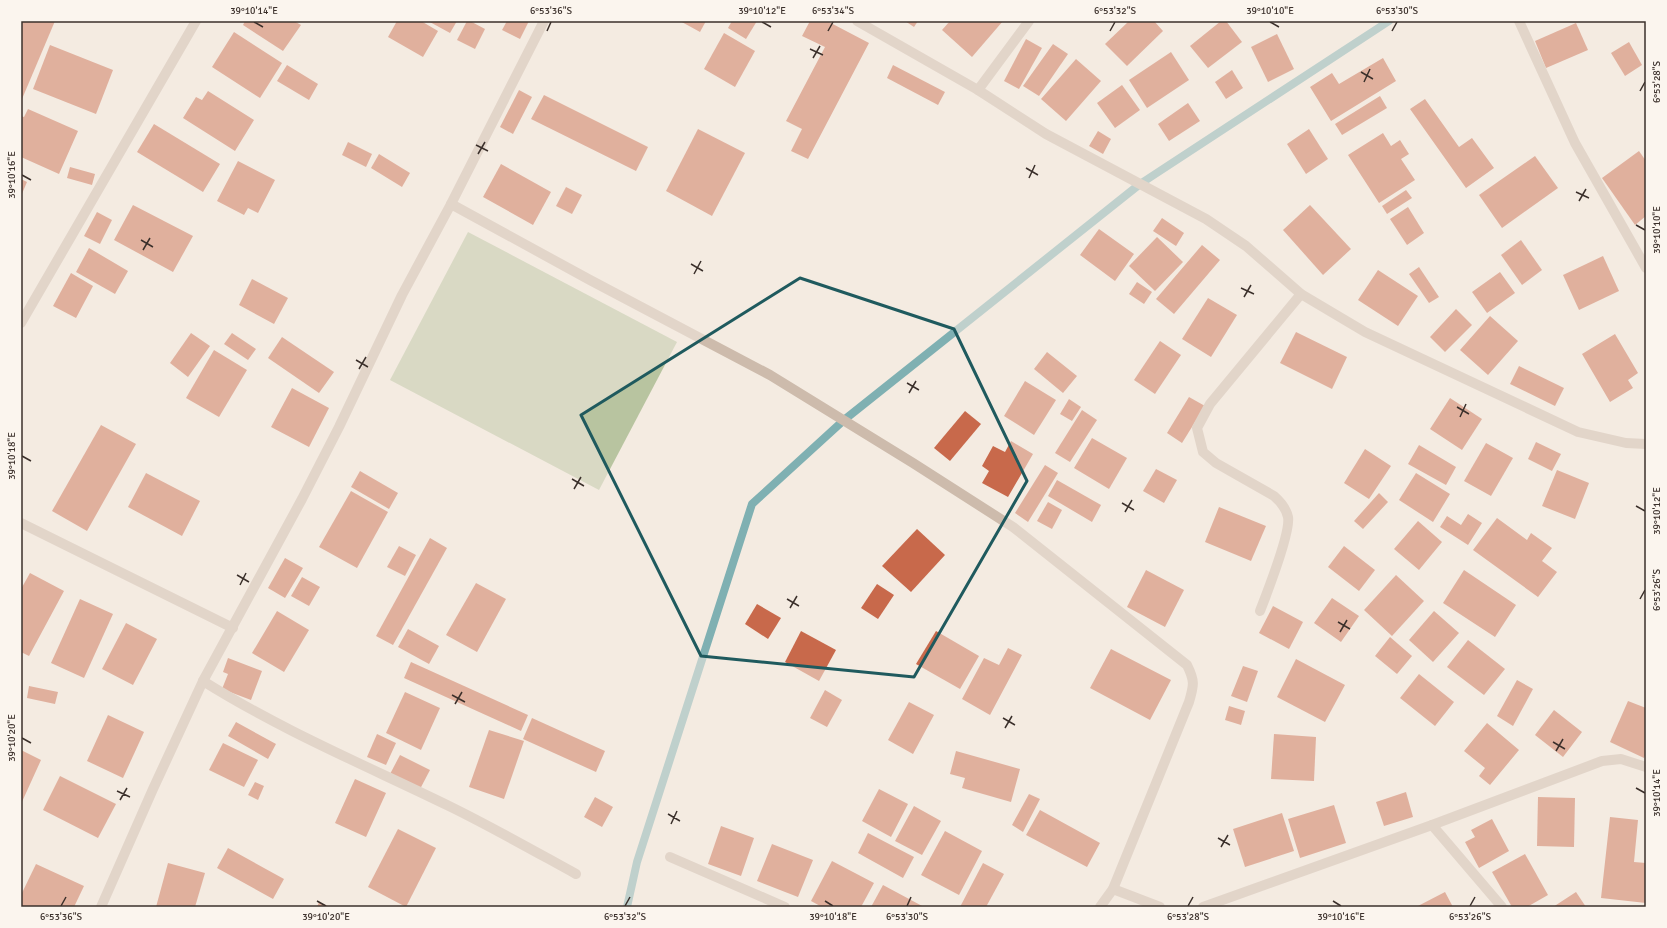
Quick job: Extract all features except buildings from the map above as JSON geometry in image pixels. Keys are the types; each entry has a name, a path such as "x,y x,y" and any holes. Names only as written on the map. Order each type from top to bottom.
{"street":[{"path":"21,323 196,21"},
{"path":"101,907 203,681 233,628 333,440 402,295 451,204 544,21"},
{"path":"856,21 978,90 1046,134 1206,219 1246,246 1301,294 1365,332 1578,432 1626,443 1646,444"},
{"path":"978,90 1029,21"},
{"path":"1519,21 1575,143 1646,268"},
{"path":"451,204 590,280 770,375 914,462 1013,527 1187,665 1193,678 1194,688 1189,702 1113,889 1100,907"},
{"path":"1260,611 1287,533 1288,517 1282,503 1274,496 1216,463 1203,452 1197,428 1210,404 1301,294"},
{"path":"21,523 233,628"},
{"path":"203,681 235,701 304,737 450,807 576,874"},
{"path":"1203,907 1432,825 1602,761 1621,759 1646,767"},
{"path":"1432,825 1502,907"},
{"path":"670,857 785,907"},
{"path":"1113,889 1160,907"}],"highlighted area":[{"path":"800,278 954,329 1027,481 914,677 701,656 581,415"}],"green space":[{"path":"468,232 677,342 599,490 390,380"}],"waterway":[{"path":"627,907 637,862 752,504 844,420 1140,184 1389,21"}]}
